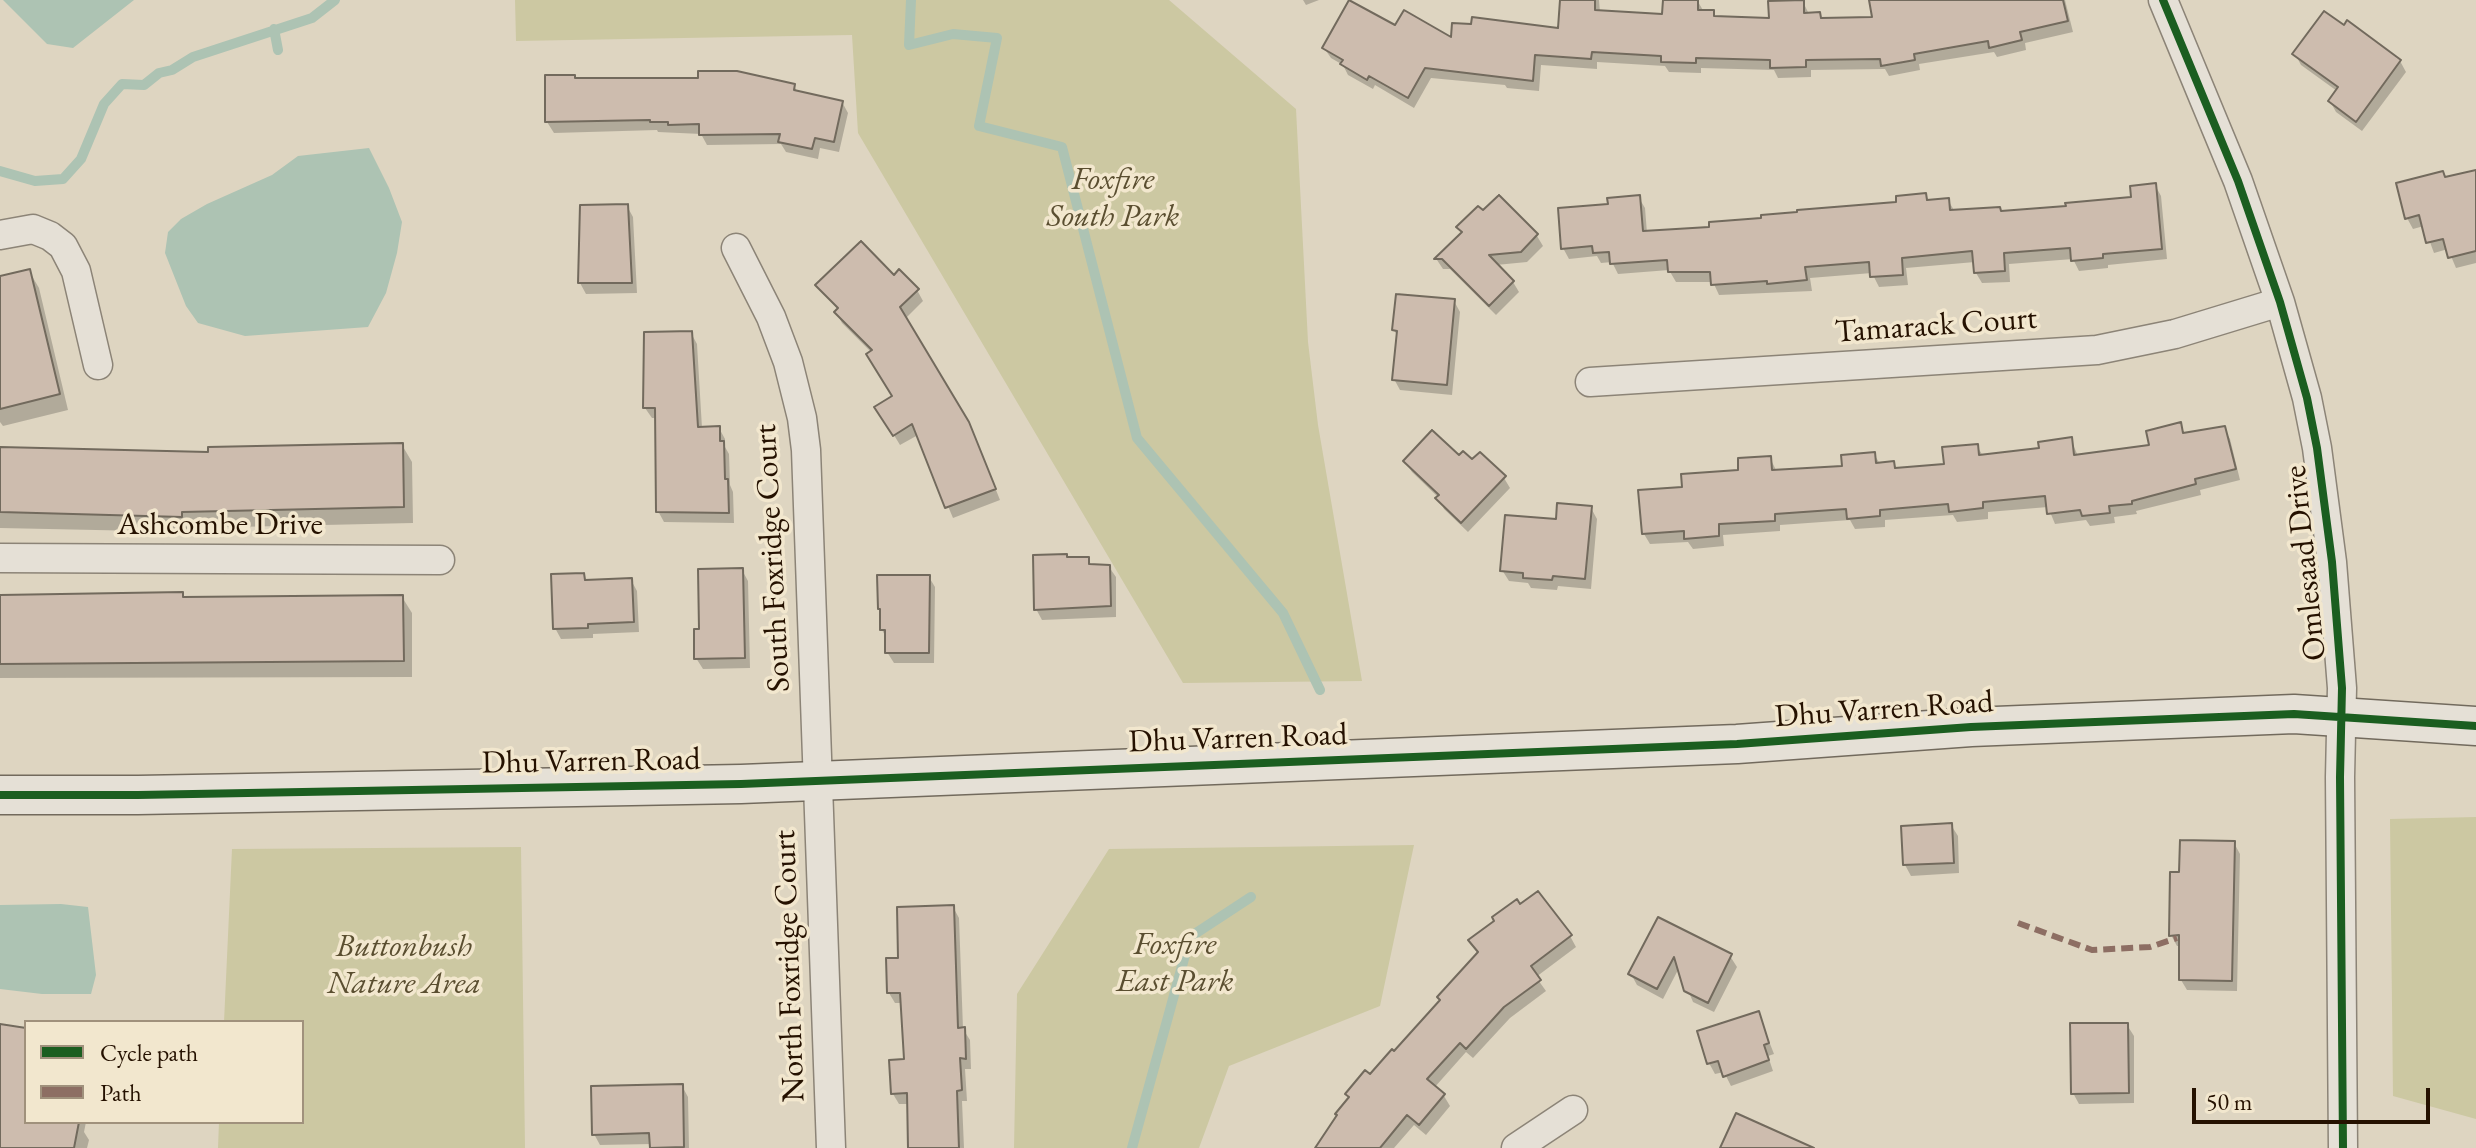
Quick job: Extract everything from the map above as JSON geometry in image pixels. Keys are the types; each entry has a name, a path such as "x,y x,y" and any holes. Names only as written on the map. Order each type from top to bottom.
{"main road":[{"name":"Dhu Varren Road","path":"0,795 154,795 818,781 1722,745 2003,725 2294,714 2476,726"}],"street":[{"name":"Omlesaad Drive","path":"2163,0 2238,181 2280,302 2307,398 2317,448 2335,591 2343,717 2340,777 2343,1148"},
{"path":"0,235 33,229 63,246 76,271 98,365"},
{"name":"South Foxridge Court","path":"736,248 771,317 788,362 802,418 806,450 818,781"},
{"name":"Tamarack Court","path":"1590,382 2097,350 2175,334 2280,302"},
{"name":"Ashcombe Drive","path":"0,558 440,560"},
{"name":"North Foxridge Court","path":"818,781 831,1148"},
{"path":"1516,1148 1573,1110"}],"green space":[{"name":"Foxfire South Park","path":"515,0 1169,0 1296,109 1308,342 1318,425 1362,681 1183,683 858,133 852,35 516,41"},
{"path":"2476,817 2476,1119 2393,1096 2390,819"},
{"name":"Foxfire East Park","path":"1414,845 1380,1006 1229,1066 1199,1148 1014,1148 1017,994 1109,849"},
{"name":"Buttonbush Nature Area","path":"521,847 525,1148 218,1148 219,1124 304,1124 304,1020 224,1020 232,849"}],"shaded area":[{"path":"3,0 134,0 73,48 47,44"},
{"path":"369,148 402,222 386,293 368,327 245,336 198,323 186,306 165,253 168,232 181,219 272,175 298,156"},
{"path":"0,905 88,907 96,975 91,994 42,994 0,989"}],"building":[{"path":"1349,0 1395,25 1404,10 1451,37 1452,23 1471,24 1472,17 1558,28 1560,0 1595,0 1595,10 1662,14 1663,0 1698,0 1698,10 1714,10 1714,16 1769,18 1768,1 1804,0 1804,13 1820,12 1821,18 1872,17 1869,0 2063,0 2068,21 2020,32 2022,40 1989,48 1988,41 1914,54 1915,60 1881,66 1880,59 1806,60 1806,67 1770,68 1770,60 1696,58 1696,63 1661,62 1661,56 1592,52 1591,59 1535,55 1533,81 1425,68 1408,98 1369,76 1367,80 1340,64 1343,60 1322,48"},
{"path":"2324,11 2344,25 2347,20 2401,60 2356,122 2328,101 2338,87 2292,54"},
{"path":"698,71 737,71 795,84 794,90 843,101 834,142 815,138 812,149 778,142 780,134 699,135 699,124 668,125 668,122 650,120 545,122 545,75 575,75 575,78 698,78"},
{"path":"2476,170 2476,251 2448,258 2443,239 2426,243 2419,215 2405,219 2396,183 2443,171 2445,177"},
{"path":"2156,183 2162,249 2103,254 2103,258 2071,261 2070,248 2004,253 2005,271 1974,273 1972,251 1902,258 1903,275 1870,277 1869,262 1805,267 1807,280 1711,285 1710,272 1668,272 1667,260 1610,264 1609,252 1593,253 1592,246 1561,249 1558,208 1608,204 1607,198 1640,195 1643,231 1709,227 1709,222 1761,218 1761,215 1797,210 1896,202 1896,196 1926,193 1927,200 1949,198 1950,210 2000,207 2001,211 2066,206 2065,203 2131,197 2130,186"},
{"path":"1499,195 1538,234 1521,252 1489,255 1514,281 1489,306 1442,259 1434,259 1462,232 1456,227 1478,206 1483,210"},
{"path":"628,204 632,283 578,283 580,205"},
{"path":"861,241 894,275 899,269 919,289 900,307 969,422 996,489 945,508 912,424 893,436 874,407 892,396 866,354 872,350 834,312 838,308 815,285"},
{"path":"30,269 60,394 0,409 0,276"},
{"path":"1396,294 1455,299 1447,385 1392,380 1397,331 1392,330"},
{"path":"692,331 698,427 720,426 720,441 724,441 725,479 728,479 729,513 656,512 655,408 643,408 644,332"},
{"path":"2181,422 2183,433 2225,426 2236,469 2195,479 2196,484 2132,501 2132,504 2109,506 2110,513 2082,516 2080,510 2047,514 2045,496 1983,502 1983,508 1949,512 1948,504 1880,510 1880,516 1847,519 1846,509 1775,514 1775,521 1719,524 1719,536 1684,539 1684,531 1642,534 1638,490 1682,487 1681,474 1738,470 1738,458 1771,456 1772,470 1842,466 1841,455 1875,452 1876,463 1894,461 1895,468 1944,464 1942,447 1978,444 1979,455 2039,448 2038,442 2072,437 2074,455 2149,445 2146,431"},
{"path":"1432,430 1459,455 1463,451 1472,459 1480,452 1506,476 1461,523 1435,498 1439,495 1403,461"},
{"path":"403,443 404,507 182,512 182,517 0,512 0,447 208,452 208,447"},
{"path":"1557,503 1592,506 1585,579 1553,576 1552,580 1523,578 1523,573 1500,571 1505,515 1556,519"},
{"path":"1067,554 1067,557 1089,557 1089,564 1110,565 1111,606 1034,610 1033,555"},
{"path":"743,568 745,658 694,659 694,629 699,629 698,569"},
{"path":"584,573 585,580 632,578 634,622 553,629 551,574"},
{"path":"877,575 930,575 929,653 885,653 885,630 880,630"},
{"path":"183,592 183,597 403,595 404,661 0,664 0,595"},
{"path":"1952,823 1954,863 1903,865 1901,826"},
{"path":"2180,840 2235,841 2232,981 2179,980 2179,935 2169,936 2170,872 2179,872"},
{"path":"1538,891 1572,935 1531,966 1541,980 1504,1007 1466,1049 1460,1043 1427,1079 1445,1094 1419,1125 1407,1115 1380,1148 1315,1148 1349,1097 1345,1094 1365,1070 1370,1074 1392,1049 1394,1051 1478,952 1468,940 1517,899 1520,904"},
{"path":"954,905 958,1028 965,1027 966,1059 960,1058 962,1090 957,1091 959,1148 908,1148 907,1093 891,1094 889,1060 904,1059 900,993 887,993 886,958 898,958 897,907"},
{"path":"1658,917 1732,954 1708,1003 1684,991 1674,957 1657,989 1628,974"},
{"path":"1759,1011 1769,1043 1764,1045 1769,1060 1723,1077 1718,1061 1707,1064 1697,1031"},
{"path":"2070,1023 2128,1023 2129,1093 2071,1094"},
{"path":"0,1024 24,1028 24,1124 79,1124 74,1148 0,1148"},
{"path":"683,1084 684,1147 650,1148 649,1133 592,1135 591,1086"},
{"path":"1736,1113 1814,1148 1720,1148"}],"waterway":[{"path":"0,171 35,181 63,179 81,159 104,104 122,84 144,85 159,73 172,70 193,57 312,18 335,0"},
{"path":"911,0 909,45 953,34 997,38 979,126 1062,147 1137,438 1283,613 1320,690"},
{"path":"274,29 278,50"},
{"path":"1132,1148 1190,937 1251,897"}],"marked path":[{"path":"2018,923 2092,950 2150,947 2177,938"}],"cycle path":[{"path":"2163,0 2238,181 2280,302 2307,398 2317,448 2332,562 2342,688 2343,1148"},
{"path":"0,795 741,784 1737,744 1971,727 2294,714 2476,726"}]}
